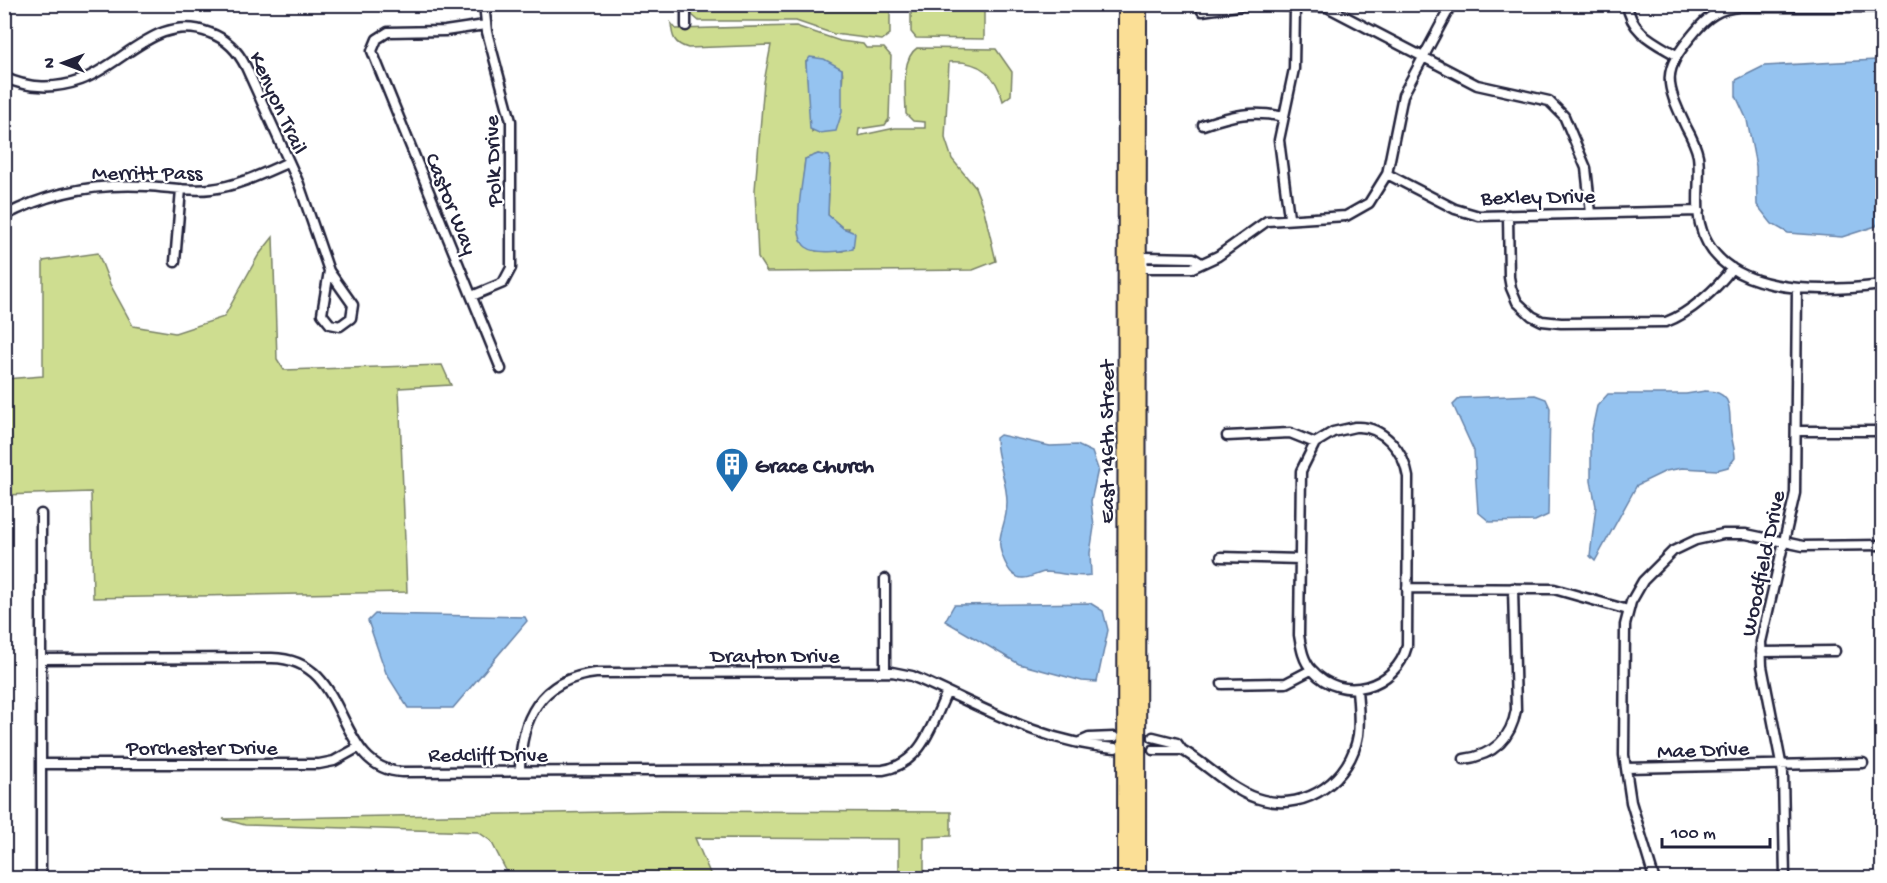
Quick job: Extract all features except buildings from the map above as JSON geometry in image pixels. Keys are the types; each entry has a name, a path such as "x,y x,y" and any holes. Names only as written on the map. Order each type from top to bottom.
{"main road":[{"name":"East 146th Street","path":"1126,4 1136,263 1138,879"},
{"name":"East 146th Street","path":"1125,879 1139,4"}],"street":[{"name":"Polk Drive","path":"472,296 503,283 511,268 511,120 485,25 484,4"},
{"path":"686,4 686,26"},
{"path":"1627,4 1638,31 1676,55"},
{"path":"1202,12 1245,5 1332,9 1477,85 1534,96 1557,107 1569,125 1586,168 1591,213"},
{"path":"1288,218 1279,154 1294,69 1295,7"},
{"path":"1882,7 1730,8 1720,10 1705,21 1676,55 1670,76 1670,89 1698,154 1700,222 1707,242 1722,261 1732,268 1773,284 1797,289 1882,285"},
{"path":"1136,263 1145,257 1193,258 1201,263 1218,256 1267,221 1288,218 1338,217 1354,213 1368,203 1387,174 1403,95 1448,11"},
{"name":"Castor Way","path":"485,25 445,32 388,32 377,39 372,51 501,369"},
{"name":"Kenyon Trail","path":"4,77 36,86 69,84 93,75 159,33 183,28 206,31 229,43 240,56 289,162 313,220 329,271 353,305 351,318 344,325 330,324 322,314 329,271"},
{"path":"1203,125 1243,112 1257,111 1284,117"},
{"name":"Merritt Pass","path":"4,216 34,202 94,187 121,185 181,189 228,186 289,162"},
{"name":"Bexley Drive","path":"1387,174 1464,213 1508,215 1699,212"},
{"path":"176,262 181,189"},
{"path":"1508,215 1511,288 1523,310 1542,321 1596,323 1666,321 1681,314 1713,289 1732,268"},
{"name":"Woodfield Drive","path":"1785,879 1782,764 1761,652 1763,625 1795,493 1797,289"},
{"path":"1355,427 1370,430 1387,439 1402,455 1406,465 1408,637 1402,660 1382,681 1357,689 1331,683 1311,670 1303,654 1299,635 1301,471 1315,443 1333,432 1355,427"},
{"path":"1797,431 1882,430"},
{"path":"1227,436 1290,433 1315,443"},
{"path":"41,514 41,879"},
{"path":"1654,879 1637,825 1626,768 1624,639 1628,610 1648,575 1664,558 1686,544 1706,537 1730,534 1803,546 1882,545"},
{"path":"1221,557 1300,559"},
{"path":"885,579 885,671"},
{"path":"1407,588 1554,588 1628,610"},
{"path":"1464,759 1491,751 1505,741 1513,725 1516,710 1513,588"},
{"path":"1761,652 1835,651"},
{"name":"Redcliff Drive","path":"42,659 280,658 295,661 309,667 321,679 359,747 376,764 395,771 890,769 904,764 919,751 947,692"},
{"path":"1222,684 1286,683 1311,670"},
{"name":"Drayton Drive","path":"520,771 522,736 534,708 556,687 586,674 885,671 912,676 1042,735 1080,742 1089,746 1115,748"},
{"path":"1153,737 1177,744 1238,790 1264,801 1305,798 1330,785 1348,762 1358,734 1357,689"},
{"name":"Drayton Drive","path":"1080,742 1089,738 1114,737"},
{"name":"Porchester Drive","path":"41,764 319,764 334,761 359,747"},
{"path":"1153,750 1182,750"},
{"name":"Mae Drive","path":"1626,768 1863,763"}],"green space":[{"path":"692,5 890,5 890,34 882,40 834,34 796,21 699,21 692,15"},
{"path":"911,5 984,5 984,39 916,38 911,32"},
{"path":"671,23 676,29 796,26 840,41 863,44 866,48 884,48 891,56 889,119 885,125 859,129 858,136 895,128 925,128 925,122 913,121 906,114 906,69 908,60 917,48 996,49 1012,72 1011,95 1003,101 996,83 977,66 949,62 945,138 952,159 975,187 984,210 996,261 973,270 767,272 758,258 755,190 764,82 771,45 688,48 677,42 673,36","holes":["806,62 842,69 843,78 838,94 829,110 812,132","818,154 830,159 828,215 843,228 849,228 843,251 816,251 799,222 805,159"]},
{"path":"273,237 277,359 284,370 442,365 451,385 399,388 407,592 93,598 91,492 5,495 5,379 43,376 43,261 98,253 110,284 133,326 175,333 224,317 258,256"},
{"path":"661,811 951,812 951,836 924,837 924,878 899,878 899,839 695,838 712,878 636,878 630,873 576,878 510,878 491,841 478,832 245,825 223,819"}],"water":[{"path":"810,57 824,59 842,69 842,112 836,131 819,133 810,129 806,62"},
{"path":"1876,60 1882,64 1882,218 1876,226 1842,237 1788,233 1772,224 1757,205 1756,166 1747,120 1736,96 1736,80 1764,66"},
{"path":"818,154 829,156 830,159 828,215 843,228 855,233 853,249 816,251 806,247 801,241 798,219 805,159"},
{"path":"1705,391 1722,395 1729,404 1735,458 1728,467 1717,470 1682,468 1666,471 1637,485 1595,561 1590,556 1596,506 1591,481 1591,434 1597,406 1608,394 1686,394"},
{"path":"1535,395 1546,399 1550,408 1548,515 1535,521 1490,522 1478,512 1474,451 1453,405 1460,398"},
{"path":"1000,435 1050,446 1077,445 1092,452 1098,469 1091,501 1094,527 1090,553 1091,575 1045,572 1022,578 1015,576 1009,570 1000,548 1007,502 996,446 996,438"},
{"path":"1090,603 1103,611 1108,630 1097,682 1082,681 1019,664 945,621 954,605"},
{"path":"375,614 525,617 527,621 453,708 408,708 386,673 368,621"}],"place":[{"name":"Grace Church","path":"732,493"}]}
